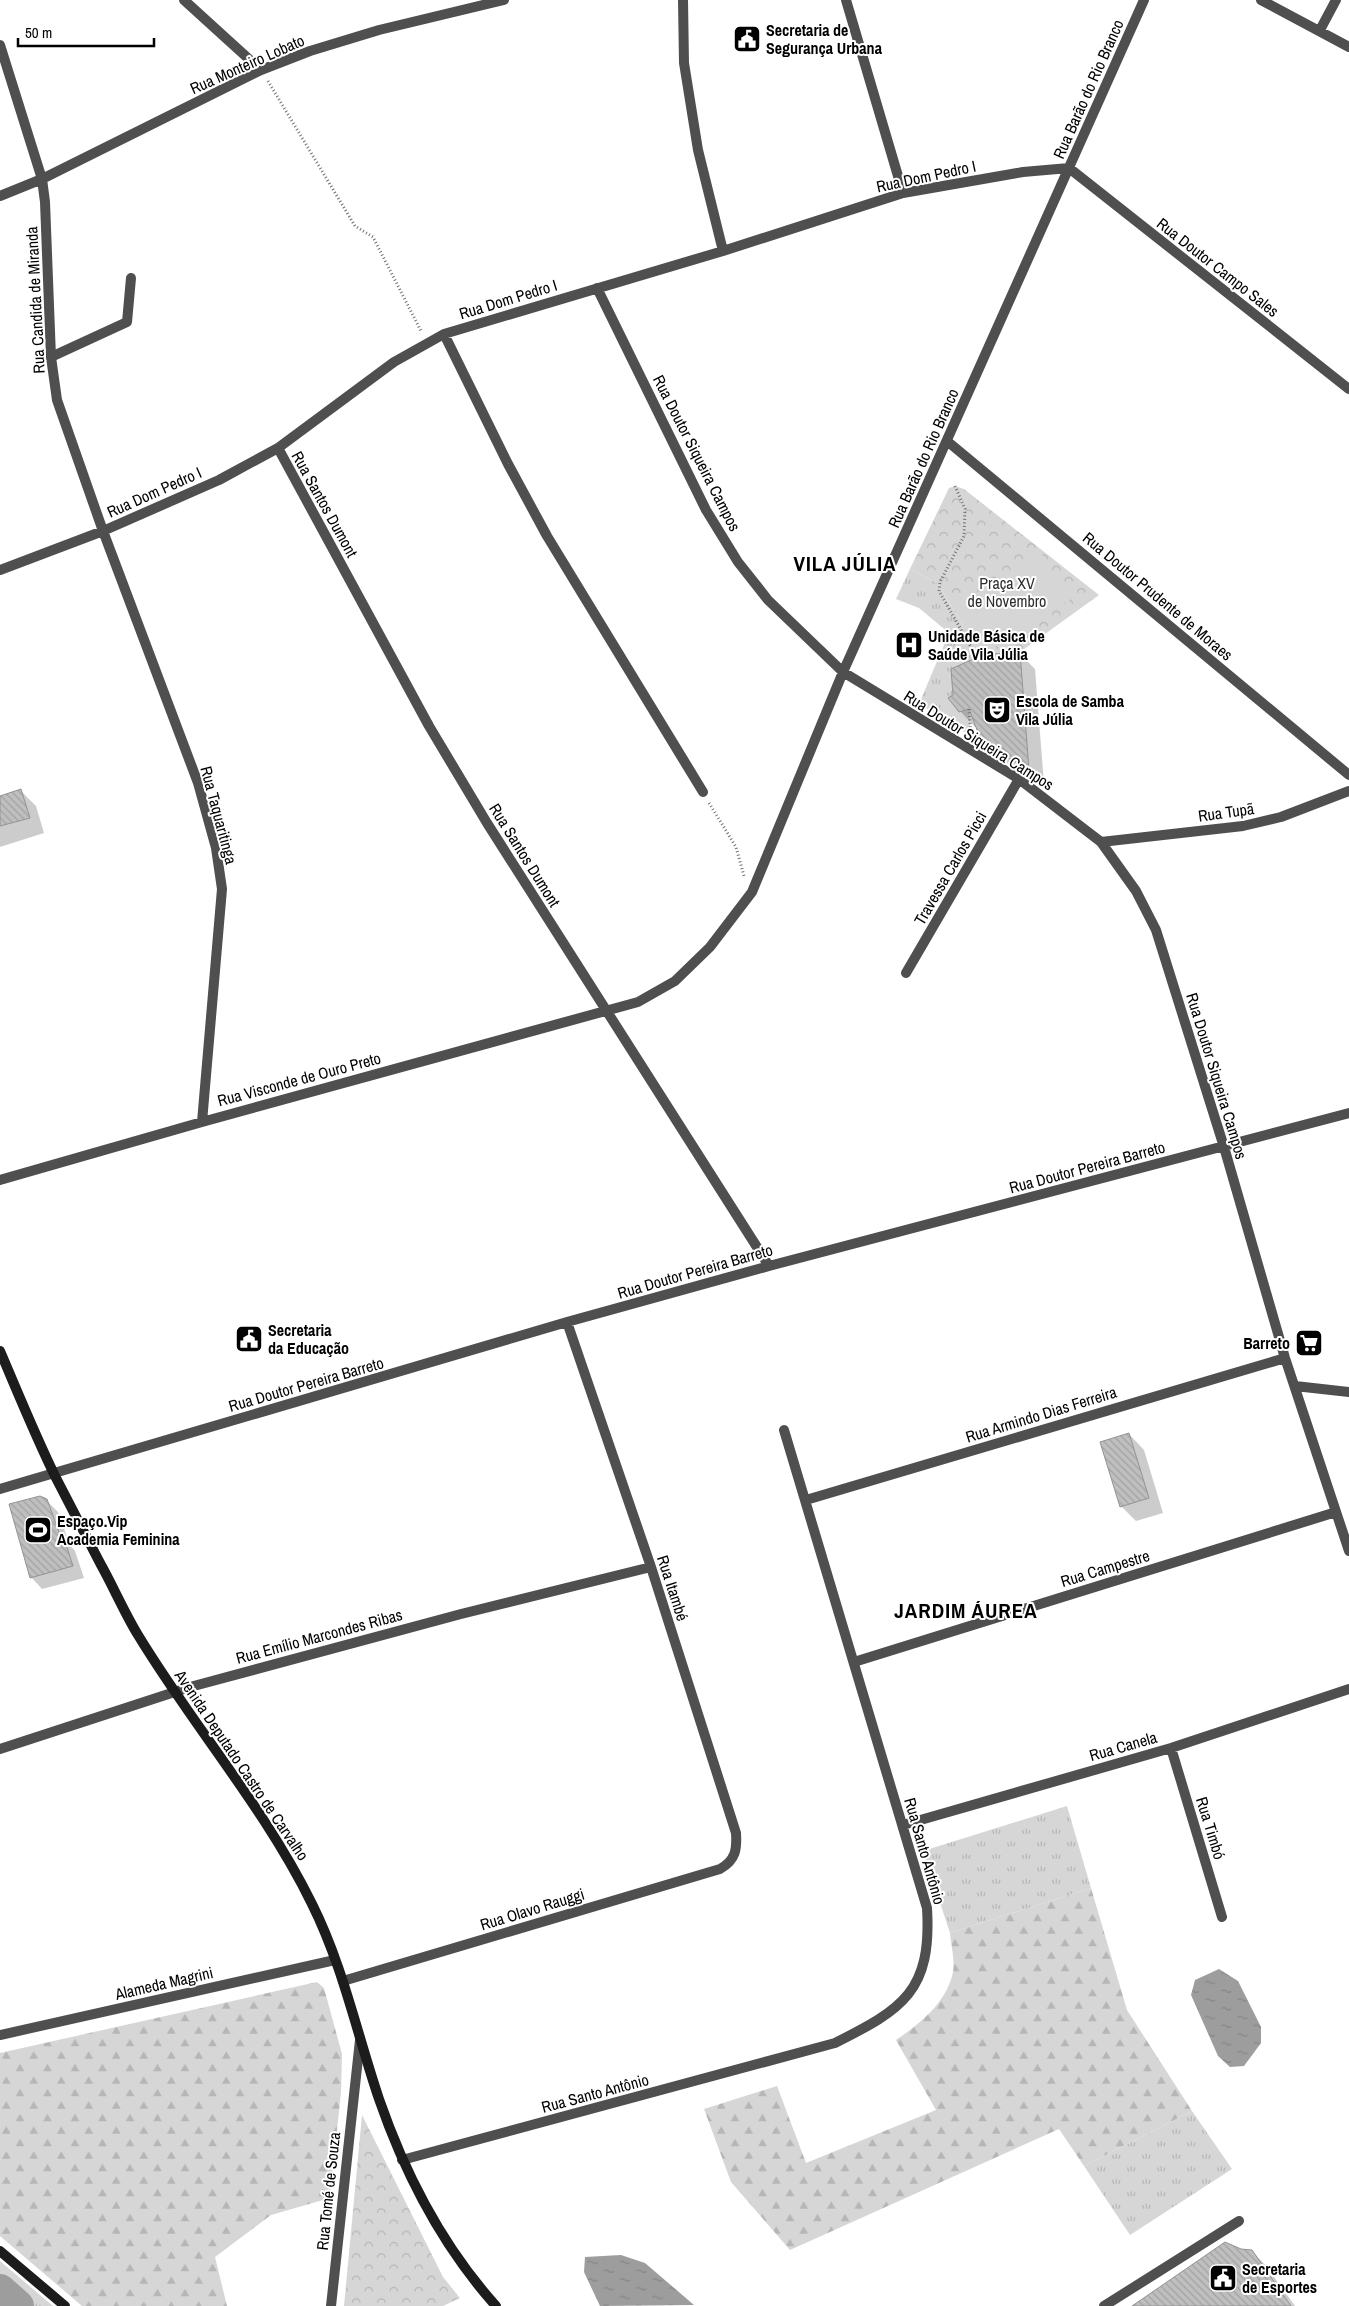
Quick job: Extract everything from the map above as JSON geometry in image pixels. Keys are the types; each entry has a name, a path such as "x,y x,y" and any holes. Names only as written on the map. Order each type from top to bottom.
{"main road":[{"name":"Avenida Deputado Castro de Carvalho","path":"0,1351 54,1474 137,1632 174,1692 258,1810 293,1867 314,1907 343,1981 372,2076 402,2160 442,2234 465,2268 496,2306"},
{"path":"0,2251 64,2306"}],"street":[{"path":"184,0 261,70"},
{"name":"Rua Monteiro Lobato","path":"0,196 42,179 261,70 310,51 379,30 504,0"},
{"path":"683,0 684,63 697,140 723,251"},
{"path":"846,0 903,193"},
{"name":"Rua Barão do Rio Branco","path":"606,1010 638,1002 675,981 710,947 752,892 843,672 1144,0"},
{"path":"1261,0 1349,47"},
{"path":"1320,30 1336,0"},
{"name":"Rua Candida de Miranda","path":"0,45 42,179 46,220 51,357 57,400 102,531"},
{"name":"Rua Dom Pedro I","path":"0,570 102,531 220,480 278,448 394,362 426,342 444,334 723,251 903,193 1023,172 1069,168"},
{"name":"Rua Doutor Campo Sales","path":"1069,168 1349,389"},
{"path":"51,357 127,322 131,278"},
{"name":"Rua Doutor Siqueira Campos","path":"597,288 706,510 738,562 768,600 843,672 1020,779 1102,842 1136,890 1156,930 1224,1146 1285,1358 1349,1551"},
{"path":"444,334 508,464 547,536 703,792"},
{"name":"Rua Doutor Prudente de Moraes","path":"948,441 1349,775"},
{"name":"Rua Santos Dumont","path":"278,448 429,726 486,823 770,1266"},
{"name":"Rua Taquaritinga","path":"102,531 198,783 216,848 222,889 202,1122"},
{"name":"Travessa Carlos Picci","path":"906,973 1020,779"},
{"name":"Rua Tupã","path":"1102,842 1243,826 1281,817 1349,791"},
{"name":"Rua Visconde de Ouro Preto","path":"0,1180 606,1010"},
{"name":"Rua Doutor Pereira Barreto","path":"0,1489 567,1322 770,1266 1349,1113"},
{"name":"Rua Itambé","path":"567,1322 651,1567 736,1833 737,1846 734,1857 729,1864"},
{"name":"Rua Armindo Dias Ferreira","path":"806,1500 1285,1358"},
{"path":"1295,1386 1349,1392"},
{"name":"Rua Santo Antônio","path":"402,2160 835,2043 874,2023 905,1999 922,1973 929,1938 927,1908 784,1430"},
{"name":"Rua Campestre","path":"854,1662 1336,1512"},
{"name":"Rua Emílio Marcondes Ribas","path":"0,1749 174,1692 461,1614 651,1567"},
{"name":"Rua Canela","path":"903,1825 1171,1748 1349,1689"},
{"name":"Rua Timbó","path":"1171,1748 1222,1917"},
{"name":"Rua Olavo Rauggi","path":"343,1981 720,1869 729,1864"},
{"name":"Alameda Magrini","path":"0,2034 335,1960"},
{"name":"Rua Tomé de Souza","path":"330,2306 360,2039"},
{"path":"356,2079 362,2076 372,2076"},
{"path":"1104,2306 1239,2221"}],"path":[{"path":"261,70 355,226 374,237 426,342"},
{"path":"955,486 965,509 964,536 940,582 939,591 976,656"},
{"path":"969,709 971,736"},
{"path":"703,792 736,847 742,871 752,892"}],"green space":[{"name":"Praça XV de Novembro","path":"955,486 964,489 1099,595 1020,652 982,655 937,583 910,569 949,488"},
{"path":"1042,554 1070,600 982,655 953,607"},
{"path":"910,569 937,583 982,655 957,693 948,698 959,712 969,709 971,736 919,704 949,633 919,608 896,599"},
{"path":"1067,1806 1091,1888 950,1933 923,1851"},
{"path":"1091,1888 1127,2010 1192,2111 1084,2166 1059,2129 790,2250 731,2182 704,2109 777,2086 806,2163 936,2110 896,2040 923,2019 945,1993 953,1972 950,1933"},
{"path":"317,1982 324,1988 342,2054 341,2092 330,2198 271,2215 215,2257 227,2306 82,2306 0,2236 0,2053"},
{"path":"1192,2111 1232,2169 1130,2235 1084,2166"},
{"path":"362,2115 443,2277 460,2298 443,2306 344,2306"},
{"path":"0,2261 53,2306 0,2306"}],"water":[{"path":"1219,1969 1238,1981 1261,2027 1261,2043 1244,2066 1230,2067 1218,2056 1191,1995 1195,1980"},
{"path":"621,2255 645,2263 694,2305 600,2306 584,2272 585,2257"}],"building":[{"name":"Escola de Samba Vila Júlia","path":"1020,652 1029,770 982,743 969,709 959,712 948,698 953,695 951,669 982,655"},
{"path":"21,789 30,818 0,826 0,796"},
{"path":"1129,1433 1149,1498 1120,1507 1100,1442"},
{"name":"Espaço.Vip Academia Feminina","path":"40,1496 47,1499 61,1538 64,1538 73,1566 30,1578 9,1504"},
{"name":"Secretaria de Esportes","path":"1225,2242 1241,2249 1252,2250 1291,2306 1132,2306"}],"waterway":[{"path":"0,2290 18,2306"}],"place":[{"name":"Secretaria de Segurança Urbana","path":"747,39"},
{"name":"Unidade Básica de Saúde Vila Júlia","path":"909,645"},
{"name":"Escola de Samba Vila Júlia","path":"997,710"},
{"name":"Secretaria da Educação","path":"249,1339"},
{"name":"Barreto","path":"1309,1343"},
{"name":"Espaço.Vip Academia Feminina","path":"38,1530"},
{"name":"Secretaria de Esportes","path":"1223,2278"}],"district":[{"name":"VILA JÚLIA","path":"845,563"},
{"name":"JARDIM ÁUREA","path":"966,1610"}]}
